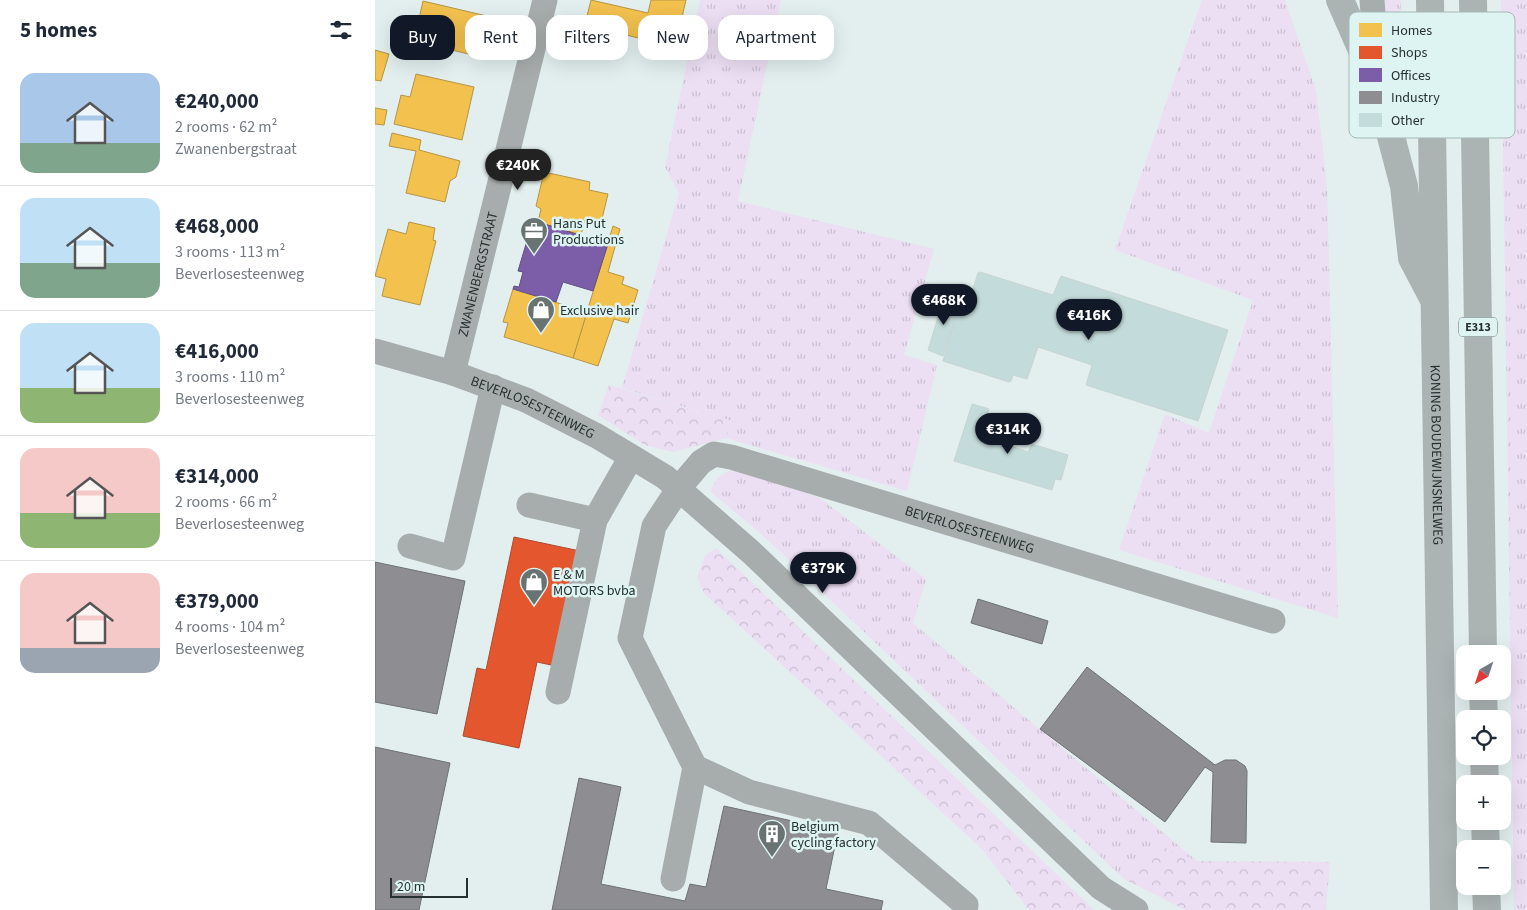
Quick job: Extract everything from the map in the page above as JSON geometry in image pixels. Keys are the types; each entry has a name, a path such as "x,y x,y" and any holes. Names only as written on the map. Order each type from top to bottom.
{"highway":[{"path":"1340,0 1349,21"},
{"path":"1391,138 1404,186 1412,258 1434,300"},
{"name":"KONING BOUDEWIJNSNELWEG","path":"1432,138 1444,910"},
{"name":"E313","path":"1475,138 1483,645"},
{"path":"1486,895 1487,910"}],"street":[{"name":"ZWANENBERGSTRAAT","path":"453,373 545,0"},
{"name":"BEVERLOSESTEENWEG","path":"375,351 453,373 526,400 597,436 679,488 752,553 1077,866 1101,888 1130,908"},
{"path":"410,546 453,558 493,387"},
{"name":"BEVERLOSESTEENWEG","path":"679,488 701,462 714,454 731,457 1273,621"},
{"path":"558,692 595,520 631,457"},
{"path":"673,879 695,767 630,638 654,526 679,488"},
{"path":"529,505 595,520"},
{"path":"695,767 749,792 869,823 966,905 965,910"}],"green space":[{"path":"700,0 781,0 778,15 718,15 718,60 768,60 738,201 934,249 904,355 937,365 907,491 726,438 732,421 622,388 679,193 665,167 687,60 708,60 708,15 697,15"},
{"path":"1202,0 1285,0 1316,90 1327,184 1338,618 1119,550 1165,414 1209,433 1253,300 1115,250"},
{"path":"1385,0 1401,0 1401,12 1385,12"},
{"path":"1501,0 1527,0 1527,910 1514,910 1503,138 1515,138 1515,12 1501,12"},
{"path":"609,385 732,421 726,438 673,452 645,445 598,415"},
{"path":"735,470 768,477 821,499 926,579 913,623 1197,861 1156,844 1124,879 759,532 711,492 714,483 719,477"},
{"path":"716,548 1094,910 1029,910 982,849 704,593 697,576 706,555"},
{"path":"1156,844 1197,861 1330,862 1326,910 1185,910 1124,879"}],"building: Homes":[{"path":"591,0 648,13 651,0 686,0 682,15 638,15 638,38 628,35 628,15 587,15"},
{"path":"423,1 482,15 465,15 465,53 455,51 455,15 420,15"},
{"path":"375,50 389,54 381,81 375,80"},
{"path":"416,74 474,87 462,140 394,124 401,95 410,97"},
{"path":"375,108 387,110 384,125 375,124"},
{"path":"392,133 421,140 419,150 460,161 456,177 450,181 445,202 406,193 416,151 389,146"},
{"path":"544,172 590,182 589,190 608,194 601,223 585,219 581,235 538,222 541,209 536,206"},
{"path":"409,222 435,228 433,240 436,241 420,305 382,296 386,279 375,276 388,229 406,234"},
{"path":"613,226 620,229 608,272 624,277 622,284 638,290 628,323 614,319 598,366 573,358"},
{"path":"513,289 587,312 573,358 504,337 508,323 503,322"}],"building: Shops":[{"name":"E & M MOTORS bvba","path":"514,537 580,551 556,666 537,662 519,748 463,736 477,668 486,670"}],"building: Offices":[{"path":"538,222 608,244 593,291 563,282 556,302 513,289 514,286 519,287 523,272 518,271 529,234 534,235"}],"building: Industry":[{"path":"375,562 465,581 437,714 375,702"},
{"path":"978,599 1048,621 1042,644 971,623"},
{"path":"1087,667 1215,765 1225,760 1236,760 1245,766 1247,771 1246,843 1211,842 1213,772 1205,767 1165,822 1040,729"},
{"path":"375,747 450,763 419,910 375,910"},
{"name":"Belgium cycling factory","path":"579,778 621,787 601,884 685,901 690,884 706,887 724,806 838,831 826,889 883,901 881,910 552,910"}],"building: Other":[{"path":"980,272 1053,295 1061,276 1228,330 1198,421 1086,385 1092,365 1038,347 1027,379 1013,375 1009,382 943,361 960,303 968,305 978,273"},
{"path":"942,298 960,303 943,356 928,350"},
{"path":"972,404 989,409 981,436 1028,452 1032,444 1068,455 1061,480 1055,479 1052,490 954,461"}],"place":[{"name":"Hans Put Productions","path":"534,255"},
{"name":"Exclusive hair","path":"541,334"},
{"name":"E & M MOTORS bvba","path":"534,606"},
{"name":"Belgium cycling factory","path":"772,858"}]}
